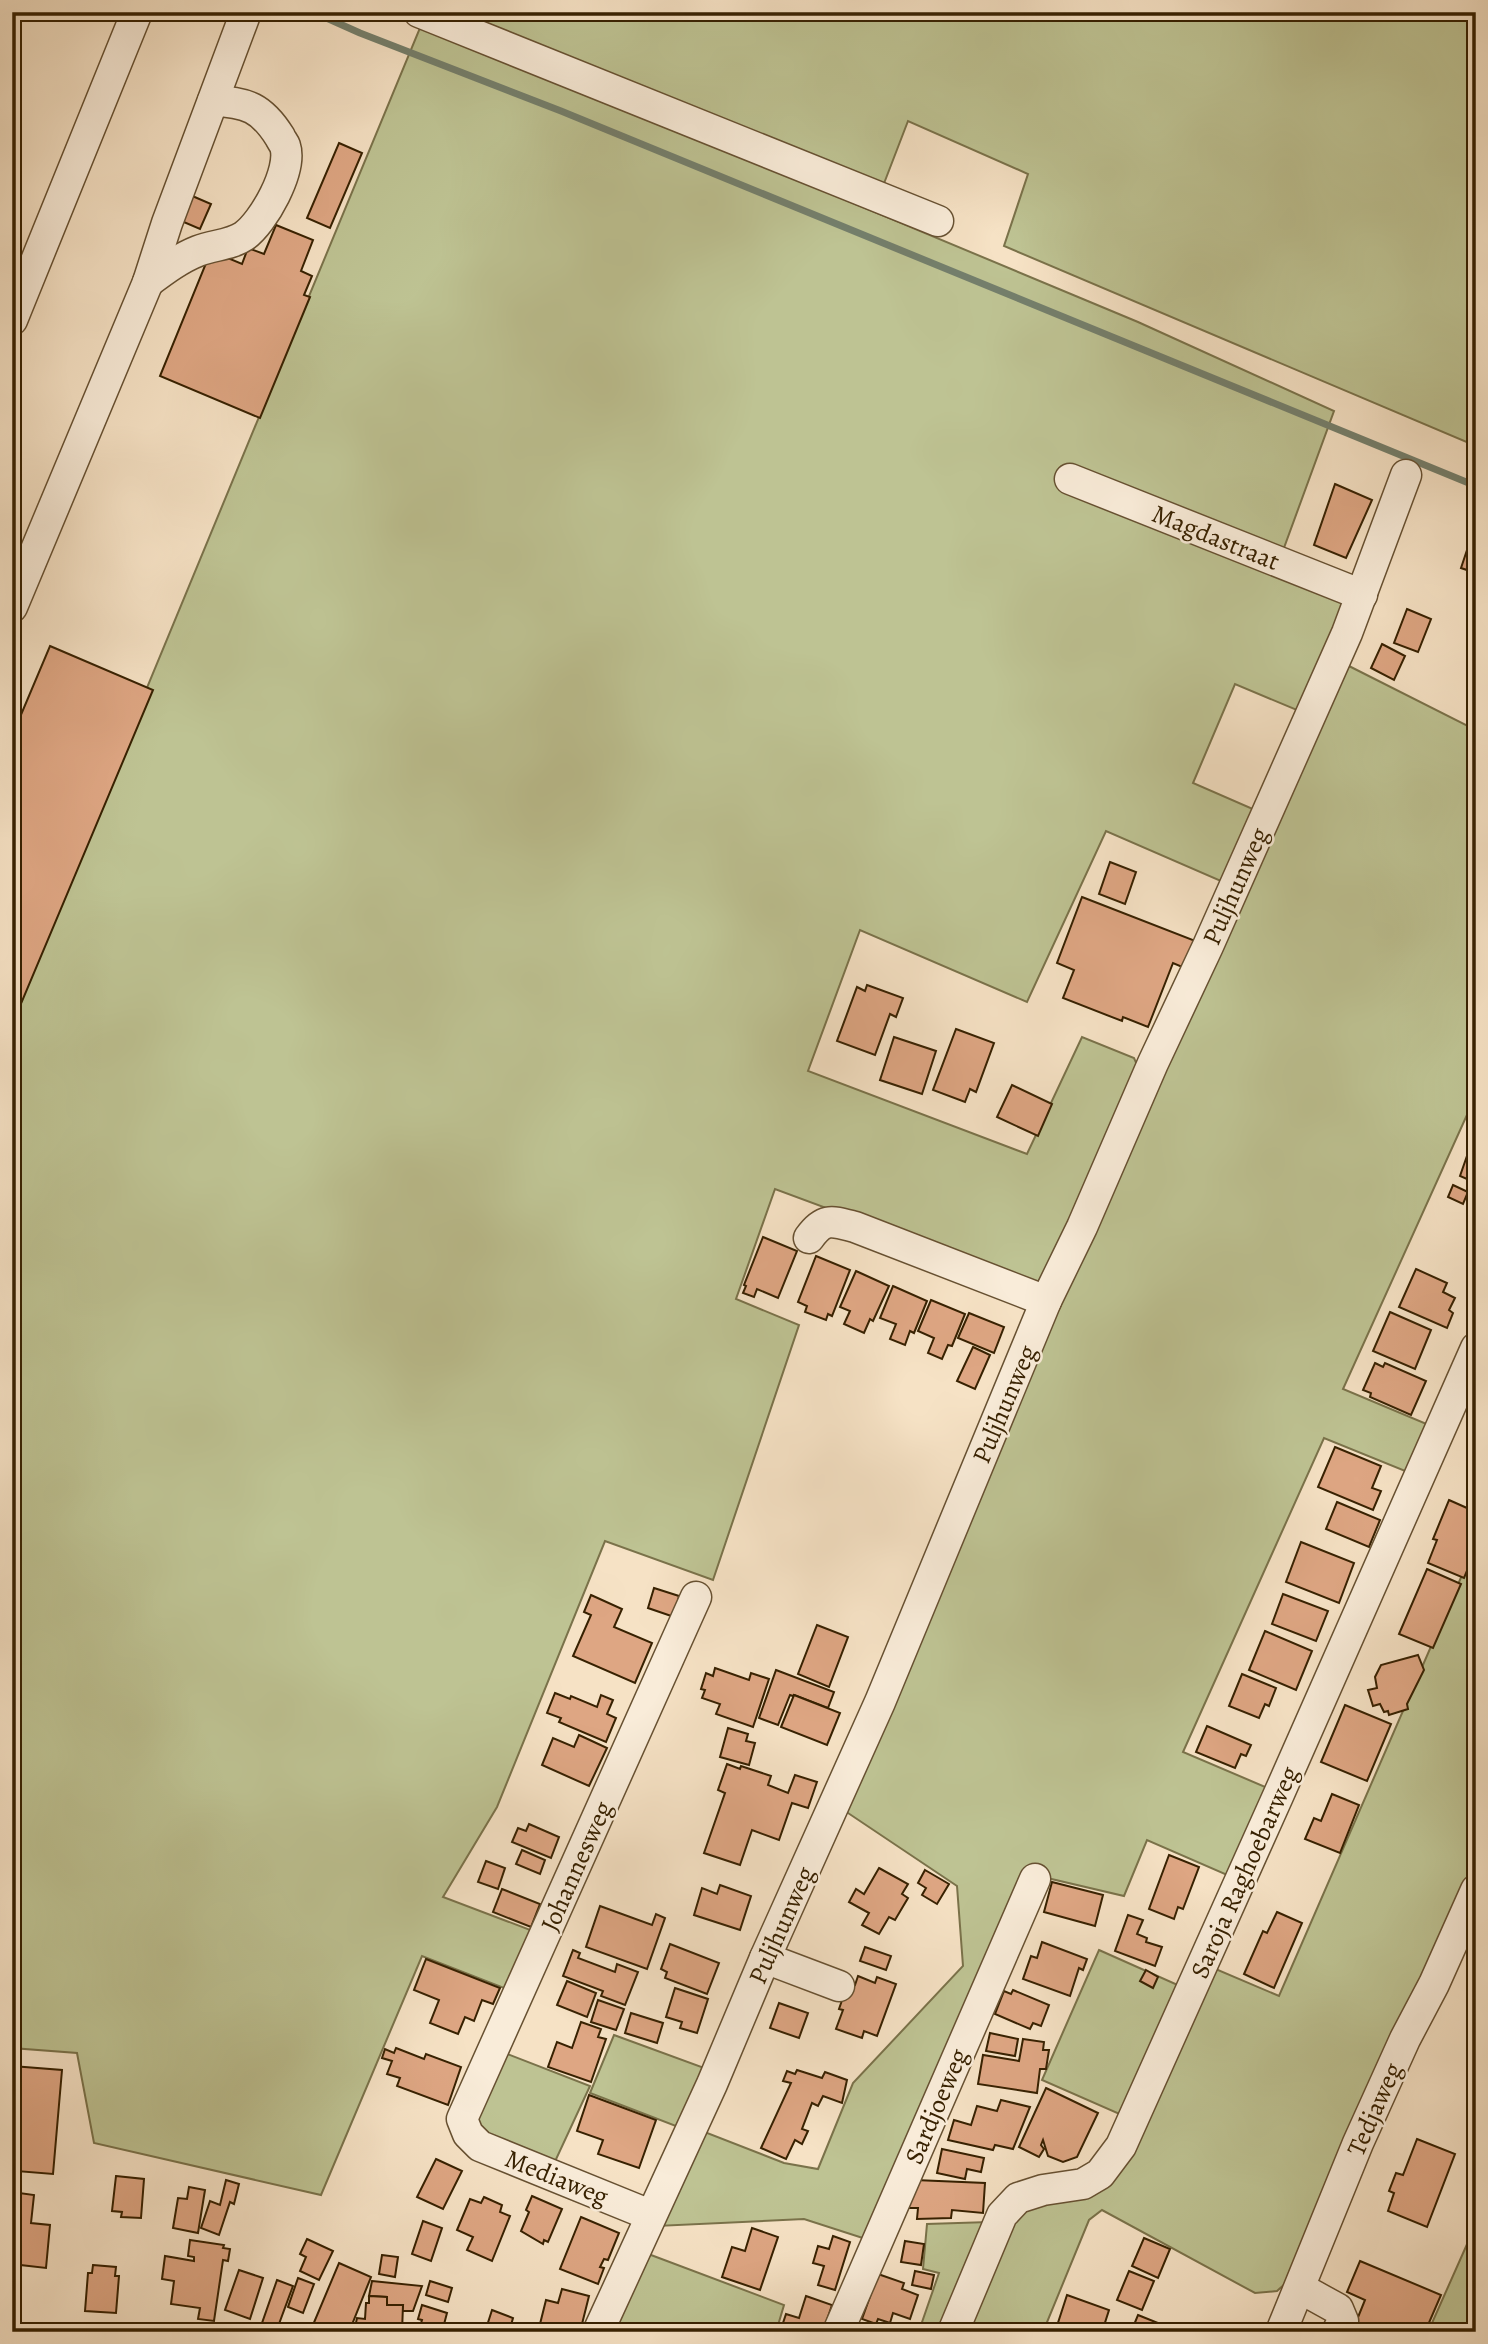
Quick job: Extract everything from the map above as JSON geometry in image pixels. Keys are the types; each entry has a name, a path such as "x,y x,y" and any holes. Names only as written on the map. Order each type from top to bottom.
{"street":[{"path":"12,320 137,12"},
{"path":"12,607 148,282 167,223 246,12"},
{"path":"419,12 938,221"},
{"path":"148,282 169,266 199,251 242,238 259,224 283,176 286,148 270,122 253,107 234,102 213,101"},
{"name":"Puljhunweg","path":"598,2332 712,2084 765,1958 880,1702 1046,1301 1082,1227 1347,633 1406,475"},
{"name":"Magdastraat","path":"1070,479 1362,595"},
{"path":"809,1238 818,1225 832,1221 855,1227 1046,1301"},
{"name":"Saroja Raghoebarweg","path":"953,2332 1002,2215 1017,2198 1043,2190 1083,2184 1100,2174 1121,2146 1476,1348"},
{"name":"Johannesweg","path":"468,2134 462,2119 696,1597"},
{"name":"Sardjoeweg","path":"838,2332 1035,1879"},
{"name":"Tedjaweg","path":"1281,2332 1358,2143 1476,1890"},
{"path":"765,1958 839,1986"},
{"name":"Mediaweg","path":"468,2134 480,2146 650,2215"},
{"path":"1300,2288 1338,2309 1343,2321 1337,2332"}],"green space":[{"path":"453,12 1476,12 1476,446 1004,246 1028,174 908,121 883,186"},
{"path":"422,23 1138,322 1334,411 1277,567 1350,598 1304,713 1235,684 1193,783 1262,813 1230,885 1106,831 1027,1002 860,930 808,1071 1027,1154 1082,1037 1134,1058 1138,1067 1042,1288 775,1189 736,1299 799,1325 713,1580 605,1541 497,1807 443,1897 533,1931 512,1991 422,1956 321,2195 94,2143 77,2053 12,2048 12,1014"},
{"path":"1341,662 1476,730 1476,1095 1343,1389 1429,1425 1410,1473 1324,1438 1183,1752 1270,1789 1234,1878 1147,1840 1124,1896 1030,1874 872,2241 804,2219 657,2226 697,2129 784,2163 818,2169 853,2083 963,1966 957,1886 842,1809 1068,1274"},
{"path":"1476,1543 1476,1950 1466,1946 1296,2274 1277,2291 1255,2293 1102,2210 1089,2220 1043,2332 961,2332 1016,2210 1079,2196 1211,1967 1279,1996"},
{"path":"1099,1950 1180,1986 1124,2116 1042,2080"},
{"path":"614,2035 707,2069 681,2128 590,2093"},
{"path":"497,2050 590,2086 552,2168 485,2141 472,2109"},
{"path":"989,2222 945,2332 885,2332 886,2326 921,2325 939,2273 923,2269 927,2224"},
{"path":"1476,2224 1476,2332 1428,2332"},
{"path":"643,2252 784,2305 776,2332 607,2332"}],"building":[{"path":"339,143 362,153 330,228 307,218"},
{"path":"190,195 211,204 200,229 179,220"},
{"path":"276,225 313,240 301,271 312,276 304,295 310,297 260,418 160,376 211,251 242,264 248,248 264,254"},
{"path":"1335,484 1372,500 1346,558 1314,545"},
{"path":"1470,541 1476,543 1476,573 1461,568"},
{"path":"1407,609 1431,619 1418,652 1394,643"},
{"path":"1382,644 1405,656 1394,680 1371,668"},
{"path":"50,646 153,690 12,1025 12,736"},
{"path":"1110,862 1136,872 1125,904 1099,894"},
{"path":"1082,897 1198,942 1187,969 1173,963 1148,1027 1123,1017 1122,1021 1063,998 1074,970 1057,963"},
{"path":"867,985 903,998 896,1017 890,1014 875,1055 837,1041 857,987 865,991"},
{"path":"956,1029 994,1043 976,1092 970,1089 965,1102 933,1090"},
{"path":"894,1037 936,1051 922,1094 880,1080"},
{"path":"1012,1085 1052,1104 1038,1136 997,1117"},
{"path":"1468,1153 1476,1156 1476,1183 1460,1176"},
{"path":"1453,1185 1468,1192 1463,1204 1448,1197"},
{"path":"763,1237 797,1251 778,1298 757,1289 754,1297 743,1293"},
{"path":"816,1256 850,1270 832,1316 828,1314 826,1320 805,1312 807,1306 798,1302"},
{"path":"1416,1269 1447,1283 1443,1292 1455,1298 1449,1310 1453,1313 1447,1328 1399,1307"},
{"path":"856,1271 889,1286 873,1321 870,1319 864,1333 844,1324 850,1311 840,1307"},
{"path":"893,1286 927,1301 914,1333 910,1331 905,1345 890,1339 896,1324 880,1318"},
{"path":"931,1300 965,1314 952,1346 948,1345 942,1359 928,1353 934,1338 918,1331"},
{"path":"1390,1312 1431,1330 1415,1369 1373,1351"},
{"path":"969,1313 1004,1327 994,1353 958,1338"},
{"path":"973,1347 990,1355 975,1389 957,1381"},
{"path":"1375,1363 1383,1367 1385,1363 1426,1381 1411,1415 1370,1397 1371,1393 1363,1390"},
{"path":"1335,1447 1381,1466 1372,1488 1381,1491 1373,1510 1318,1487"},
{"path":"1449,1500 1476,1512 1476,1549 1464,1578 1428,1563 1437,1540 1433,1539"},
{"path":"1337,1502 1380,1520 1369,1547 1326,1529"},
{"path":"1301,1542 1354,1563 1339,1603 1286,1582"},
{"path":"1427,1569 1461,1584 1433,1648 1399,1634"},
{"path":"654,1588 679,1596 678,1601 682,1602 677,1618 648,1608"},
{"path":"1283,1594 1328,1611 1316,1641 1272,1624"},
{"path":"591,1595 622,1609 614,1627 652,1643 635,1683 573,1656 591,1615 584,1612"},
{"path":"817,1625 848,1637 829,1687 798,1674"},
{"path":"1265,1631 1312,1651 1296,1690 1249,1670"},
{"path":"1418,1655 1424,1670 1407,1704 1408,1709 1389,1715 1380,1704 1373,1706 1368,1690 1377,1688 1375,1677 1381,1665"},
{"path":"715,1668 749,1680 751,1673 769,1679 753,1727 716,1714 720,1704 702,1698 705,1690 701,1689 706,1673 713,1676"},
{"path":"776,1670 834,1692 828,1708 790,1695 778,1725 759,1718"},
{"path":"1242,1674 1276,1688 1269,1706 1265,1704 1259,1718 1229,1706"},
{"path":"555,1693 570,1699 571,1696 597,1707 601,1695 613,1700 607,1714 616,1718 606,1742 559,1722 561,1718 547,1713"},
{"path":"794,1695 840,1713 827,1745 781,1727"},
{"path":"1345,1705 1391,1724 1367,1781 1321,1762"},
{"path":"1207,1726 1251,1745 1246,1756 1241,1754 1235,1768 1196,1752"},
{"path":"728,1728 748,1734 746,1741 755,1743 749,1765 720,1757"},
{"path":"579,1735 607,1748 589,1786 542,1765 553,1738 574,1747"},
{"path":"727,1764 771,1776 768,1785 788,1793 795,1775 817,1782 808,1808 792,1803 779,1840 752,1830 740,1865 704,1853 725,1793 718,1790"},
{"path":"1332,1794 1359,1805 1340,1853 1305,1839 1314,1818 1321,1821"},
{"path":"529,1824 559,1837 551,1858 512,1842 518,1828 526,1831"},
{"path":"522,1850 545,1860 540,1874 516,1864"},
{"path":"1169,1855 1199,1867 1183,1909 1178,1907 1174,1919 1149,1909"},
{"path":"486,1861 505,1868 498,1889 478,1882"},
{"path":"879,1868 908,1884 902,1894 908,1898 895,1920 889,1917 879,1934 862,1925 869,1913 849,1902 856,1889 864,1894"},
{"path":"925,1870 949,1884 937,1904 922,1895 926,1888 918,1883"},
{"path":"1052,1882 1103,1895 1095,1926 1044,1912"},
{"path":"720,1885 751,1896 740,1930 694,1915 702,1888 717,1894"},
{"path":"502,1889 540,1904 531,1927 493,1912"},
{"path":"600,1906 652,1925 656,1914 665,1918 647,1969 586,1947"},
{"path":"1277,1912 1302,1923 1274,1988 1244,1974 1263,1931 1267,1933"},
{"path":"1128,1915 1143,1920 1137,1934 1147,1938 1146,1942 1162,1947 1155,1966 1115,1951"},
{"path":"1042,1942 1087,1959 1083,1970 1079,1968 1070,1996 1023,1979 1031,1956 1037,1958"},
{"path":"670,1944 719,1963 707,1994 665,1978 667,1972 661,1969"},
{"path":"865,1947 891,1956 886,1970 860,1961"},
{"path":"573,1950 580,1953 578,1958 615,1972 617,1964 638,1972 625,2005 601,1996 603,1991 563,1976"},
{"path":"426,1959 500,1988 493,2004 482,2000 474,2021 465,2017 458,2034 430,2023 439,2000 414,1990"},
{"path":"1146,1970 1158,1977 1153,1988 1140,1981"},
{"path":"858,1976 875,1983 877,1977 896,1984 877,2036 864,2031 862,2038 836,2029 843,2010 839,2009 848,1983 855,1985"},
{"path":"567,1981 596,1993 587,2017 557,2005"},
{"path":"675,1988 708,1999 697,2033 680,2028 682,2022 666,2017"},
{"path":"1013,1990 1049,2005 1041,2026 1033,2023 1030,2029 995,2014 1004,1991 1011,1994"},
{"path":"598,2000 624,2009 616,2030 591,2022"},
{"path":"779,2003 808,2013 799,2038 770,2028"},
{"path":"631,2013 663,2023 657,2043 625,2033"},
{"path":"581,2022 601,2029 598,2037 606,2039 591,2082 548,2067 557,2042 572,2048"},
{"path":"990,2033 1018,2039 1015,2056 986,2051"},
{"path":"1023,2039 1044,2042 1043,2050 1049,2050 1046,2069 1040,2069 1037,2093 978,2084 983,2055 1019,2061"},
{"path":"396,2048 424,2059 426,2054 461,2067 448,2105 397,2086 400,2078 387,2074 392,2061 382,2058 385,2049 394,2053"},
{"path":"12,2066 62,2070 53,2174 17,2171 17,2178 12,2178"},
{"path":"797,2070 822,2078 825,2072 847,2080 842,2103 823,2096 818,2106 812,2103 802,2129 808,2131 802,2144 795,2140 786,2159 761,2148 791,2083 783,2081 787,2071 795,2074"},
{"path":"1046,2088 1098,2113 1077,2157 1063,2162 1048,2156 1043,2140 1041,2145 1044,2149 1039,2157 1019,2147"},
{"path":"589,2095 656,2120 639,2168 598,2154 603,2140 577,2131"},
{"path":"1001,2100 1030,2107 1013,2149 995,2145 993,2150 948,2140 954,2120 971,2125 977,2106 997,2111"},
{"path":"1417,2139 1455,2154 1427,2227 1388,2211 1394,2193 1389,2191 1396,2173 1403,2175"},
{"path":"942,2149 984,2158 981,2172 967,2169 965,2179 937,2173"},
{"path":"436,2159 462,2171 443,2209 417,2197"},
{"path":"116,2176 144,2179 141,2218 121,2217 122,2212 112,2211"},
{"path":"226,2180 239,2184 234,2204 230,2202 219,2235 201,2228 210,2201 220,2205"},
{"path":"915,2180 985,2183 983,2213 952,2210 951,2218 917,2219 918,2208 906,2208"},
{"path":"189,2187 205,2190 198,2233 173,2228 178,2198 187,2199"},
{"path":"12,2192 34,2195 31,2223 50,2225 46,2268 12,2264"},
{"path":"532,2196 562,2209 548,2242 544,2240 543,2244 521,2231"},
{"path":"484,2197 502,2205 500,2212 510,2216 492,2261 467,2250 473,2237 457,2230 470,2199 481,2203"},
{"path":"581,2217 619,2233 608,2260 604,2259 600,2267 604,2268 598,2284 560,2269"},
{"path":"423,2221 442,2228 431,2261 412,2254"},
{"path":"752,2228 778,2237 760,2290 722,2277 732,2247 745,2251"},
{"path":"833,2236 850,2242 835,2290 818,2285 824,2266 813,2263 818,2246 829,2249"},
{"path":"1144,2238 1170,2249 1158,2278 1132,2266"},
{"path":"307,2239 333,2251 319,2280 300,2271 306,2257 300,2254"},
{"path":"190,2240 224,2245 223,2248 230,2249 228,2261 223,2260 214,2321 198,2319 200,2308 171,2304 174,2281 162,2279 165,2256 194,2261 194,2257 188,2256"},
{"path":"905,2241 924,2244 921,2265 901,2262"},
{"path":"382,2255 398,2257 395,2277 379,2274"},
{"path":"1360,2261 1441,2295 1425,2332 1352,2332 1365,2300 1347,2292"},
{"path":"339,2263 371,2277 349,2332 310,2332"},
{"path":"93,2265 116,2267 115,2276 119,2276 116,2313 85,2311 88,2273 92,2273"},
{"path":"239,2270 263,2278 250,2319 225,2310"},
{"path":"915,2271 934,2275 931,2289 912,2285"},
{"path":"1129,2271 1154,2281 1142,2310 1117,2300"},
{"path":"878,2274 904,2283 902,2289 918,2295 910,2319 893,2313 890,2323 878,2319 876,2324 862,2319"},
{"path":"298,2278 314,2284 303,2313 288,2307"},
{"path":"277,2280 293,2286 276,2332 261,2326"},
{"path":"372,2281 422,2286 413,2311 402,2311 403,2305 387,2305 387,2297 369,2296"},
{"path":"430,2281 452,2288 448,2302 426,2295"},
{"path":"562,2289 589,2296 580,2332 538,2332 546,2300 558,2303"},
{"path":"1067,2295 1109,2310 1102,2332 1055,2332"},
{"path":"369,2296 387,2297 387,2305 403,2305 402,2332 354,2332 357,2318 365,2319"},
{"path":"806,2296 832,2305 823,2332 780,2332 786,2314 799,2318"},
{"path":"422,2305 447,2313 442,2332 413,2332 414,2328 419,2330 422,2320 418,2319"},
{"path":"492,2310 513,2318 509,2332 485,2332"},
{"path":"1138,2315 1168,2327 1166,2332 1131,2332"}],"waterway":[{"path":"313,12 1476,486"}]}
